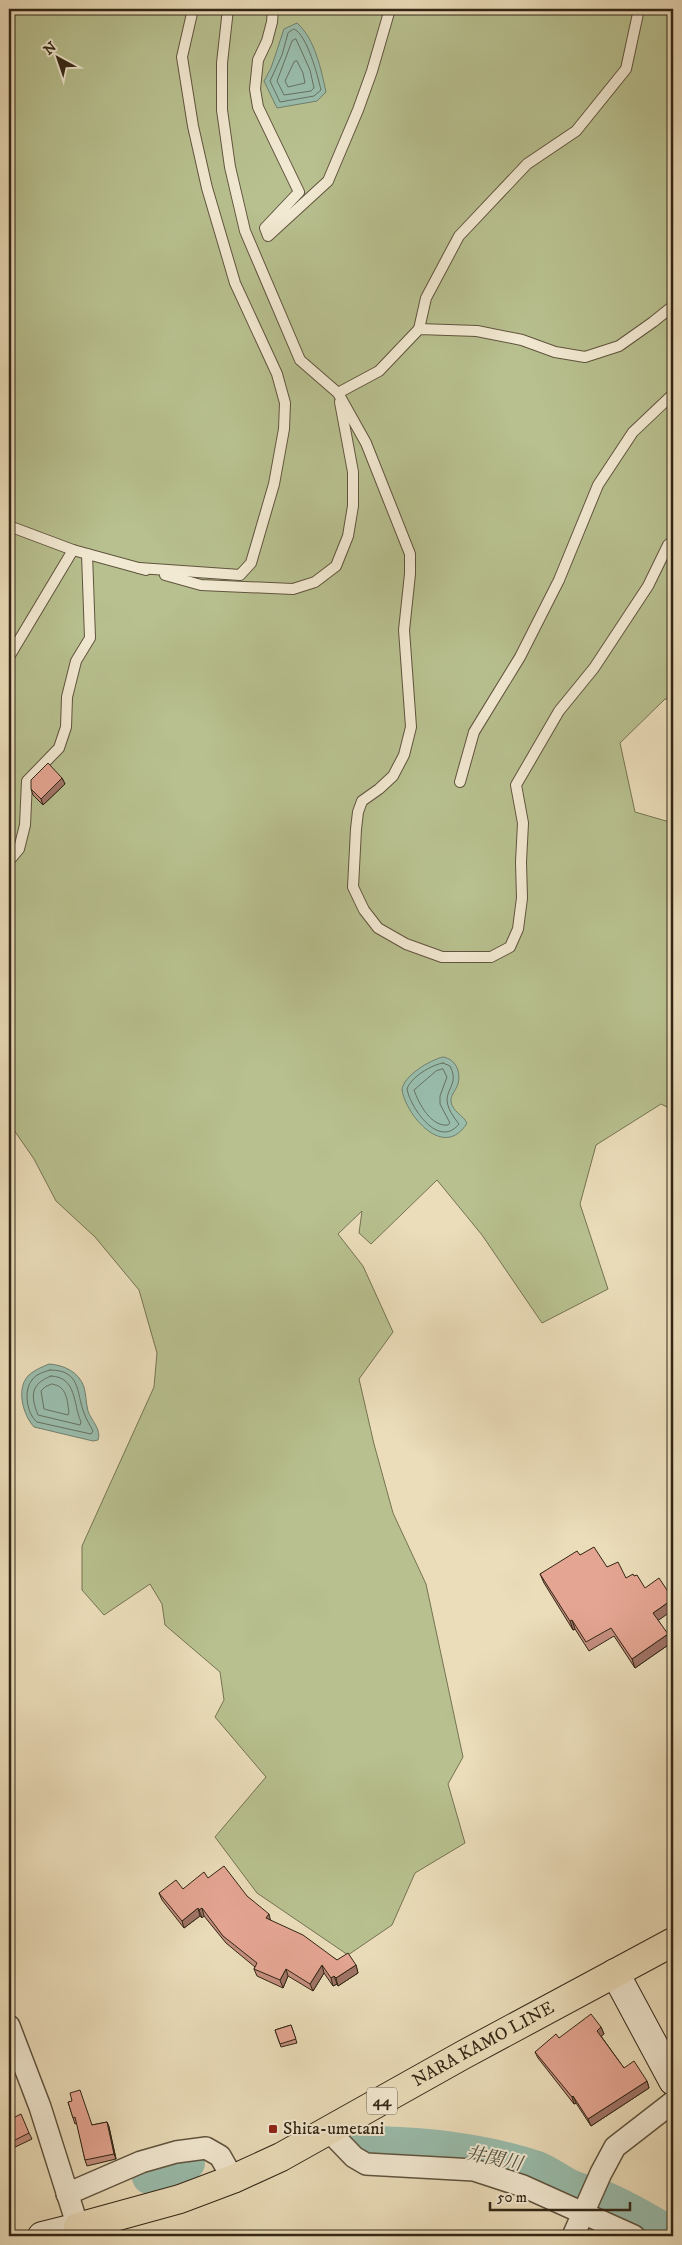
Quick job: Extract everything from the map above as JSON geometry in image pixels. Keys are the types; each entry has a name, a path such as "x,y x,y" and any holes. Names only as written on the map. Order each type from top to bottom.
{"main road":[{"name":"NARA KAMO LINE","path":"83,2233 233,2179 329,2131 463,2055 673,1942"}],"street":[{"path":"615,1973 673,2081"},
{"path":"9,2026 40,2107 68,2194 83,2233 42,2236"},
{"path":"573,2236 615,2147 673,2102"},
{"path":"329,2131 354,2157 366,2164 474,2170 586,2210 634,2236"},
{"path":"68,2194 142,2162 176,2152 206,2148 220,2156 233,2179"}],"lane":[{"path":"140,568 240,574 251,563 274,484 284,428 285,403 277,374 235,283 207,188 195,135 182,57 193,9"},
{"path":"228,9 222,63 222,110 237,203 245,231 300,360 338,393 366,443 410,554 410,574 404,630 411,727 404,755 393,776 379,790 362,801 358,812 353,887 364,910 378,928 406,944 442,957 491,957 510,947 518,929 522,898 523,823 516,785 559,711 594,668 648,586 668,545 673,540"},
{"path":"273,9 267,42 258,60 255,89 258,107 299,192 265,228 268,236 328,181 358,110 372,71 390,9"},
{"path":"338,393 379,371 419,329 426,298 459,236 527,164 576,131 626,69 639,9"},
{"path":"419,329 477,331 522,340 555,352 586,357 619,346 673,306"},
{"path":"9,526 73,550 201,585 293,589 315,582 336,566 348,536 353,506 353,472 338,393"},
{"path":"460,782 474,732 520,658 559,580 598,485 633,432 673,394"},
{"path":"9,657 73,550"},
{"path":"9,861 19,849 21,841 27,781 59,748 66,727 67,697 76,660 90,638 87,554"}],"shaded area":[{"path":"9,9 673,9 673,699 665,699 620,743 635,812 673,823 673,1110 661,1104 596,1145 580,1204 608,1289 542,1323 482,1235 437,1180 371,1244 359,1233 362,1211 338,1234 363,1266 393,1332 359,1379 393,1513 426,1584 463,1757 448,1784 465,1843 415,1873 392,1925 348,1955 257,1893 215,1837 266,1777 215,1717 224,1700 220,1672 165,1625 162,1604 150,1584 104,1615 82,1590 82,1546 154,1387 157,1353 139,1290 95,1237 56,1201 34,1159 9,1123"}],"water":[{"path":"297,23 313,46 326,92 317,101 277,108 264,81 271,68 284,29"},
{"path":"443,1057 451,1060 457,1067 459,1079 451,1102 467,1123 458,1134 448,1137 437,1136 418,1121 405,1100 402,1090 407,1079 412,1074 431,1061"},
{"path":"49,1364 70,1370 79,1377 85,1390 88,1411 99,1433 98,1440 93,1441 34,1427 30,1422 22,1402 24,1381 33,1372"}],"building":[{"path":"48,763 62,778 41,799 31,789 31,780"},
{"path":"594,1547 607,1567 618,1562 626,1578 633,1574 634,1576 637,1575 645,1588 659,1578 673,1599 653,1613 668,1634 632,1659 611,1628 586,1642 540,1574 577,1551 580,1555"},
{"path":"224,1866 247,1896 269,1914 266,1918 303,1935 337,1960 348,1953 356,1965 336,1978 334,1976 331,1978 322,1965 310,1984 286,1969 280,1980 254,1969 257,1963 223,1936 202,1908 199,1910 198,1908 182,1921 159,1893 176,1880 183,1889 204,1872 208,1878"},
{"path":"591,2014 601,2027 597,2031 624,2068 634,2061 647,2081 588,2119 573,2096 535,2052 556,2034 559,2038"},
{"path":"291,2025 296,2039 280,2044 275,2030"},
{"path":"80,2090 92,2125 107,2122 114,2154 85,2160 75,2117 73,2118 68,2102 72,2101 70,2093"},
{"path":"21,2114 29,2133 9,2143 9,2120"}],"waterway":[{"name":"井関川","path":"360,2143 405,2144 449,2148 515,2161 537,2168 574,2188 611,2201 673,2234"},
{"name":"井関川","path":"149,2177 188,2163"}],"place":[{"name":"Shita-umetani","path":"273,2129"}]}
